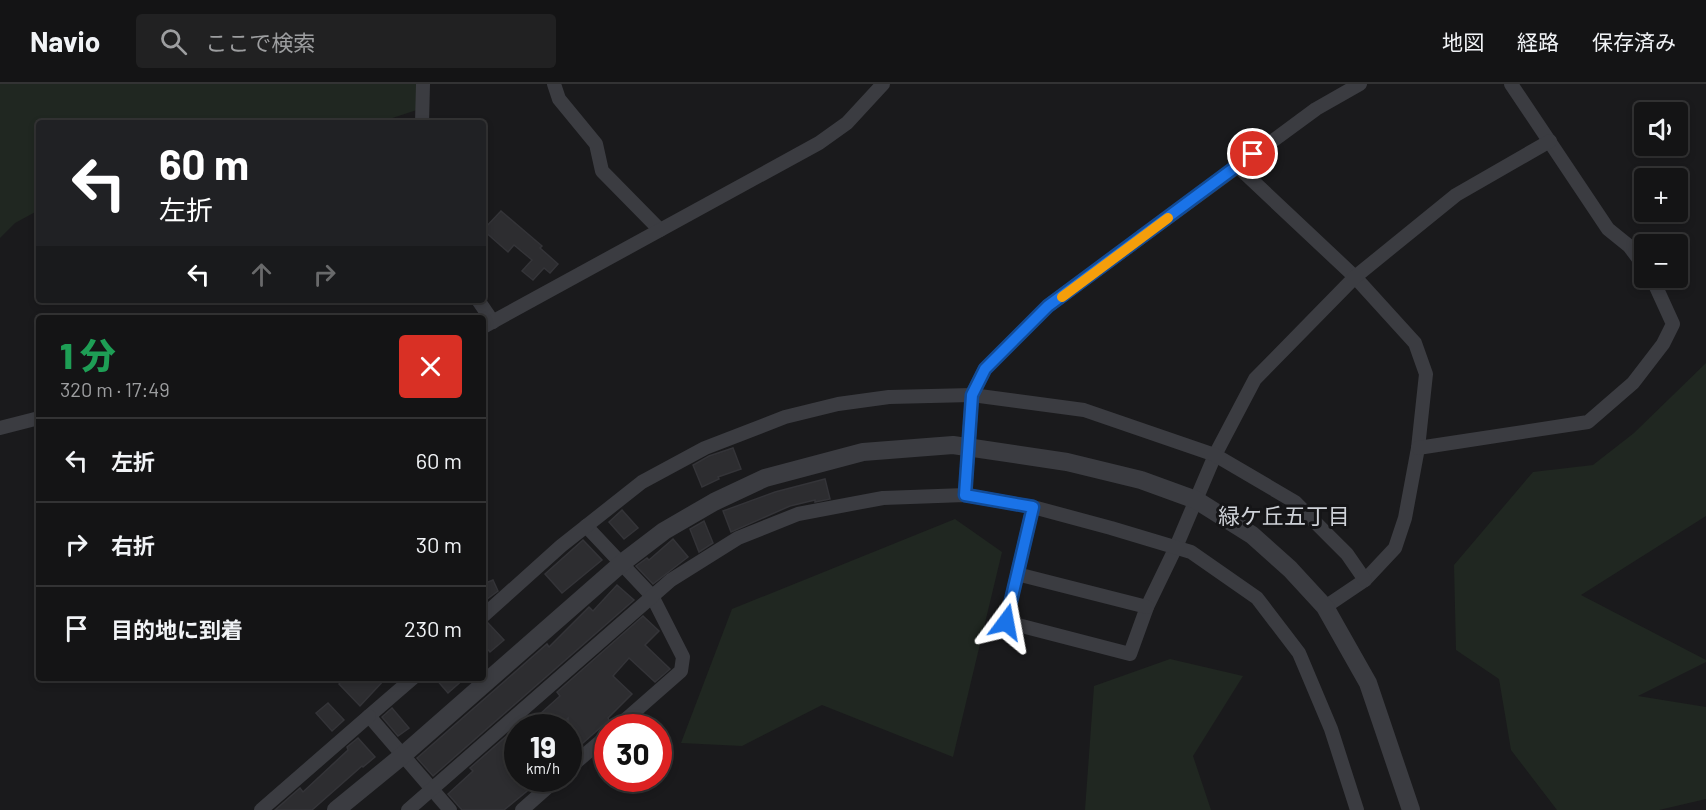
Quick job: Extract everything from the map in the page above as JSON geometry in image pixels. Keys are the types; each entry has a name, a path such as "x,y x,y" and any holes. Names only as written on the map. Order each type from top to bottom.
{"street":[{"path":"422,120 423,84"},
{"path":"554,84 559,99 596,144 602,171 660,230"},
{"path":"488,324 819,143 847,123 883,84"},
{"path":"965,495 972,395 985,369 1048,306 1316,109 1360,84"},
{"path":"1511,84 1608,229 1634,253"},
{"path":"1033,507 1006,622 1130,654 1147,607 1176,547 1215,455 1255,379 1355,277 1456,195 1550,141"},
{"path":"1237,166 1355,277 1415,343 1426,374 1418,448 1406,518 1395,548 1365,580 1325,607"},
{"path":"1418,448 1588,422 1633,383 1663,344 1673,324 1657,288"},
{"path":"486,613 586,526 642,482 705,448 785,417 838,404 889,397 972,395 1084,410 1215,455 1295,502 1347,554 1365,580"},
{"path":"0,428 36,419"},
{"path":"344,808 622,563 664,531 714,502 765,477 863,452 953,445 1096,468 1141,480 1196,500 1252,535 1290,569 1325,607 1368,683 1412,810"},
{"path":"408,810 671,580 738,538 798,514 883,498 965,495 1033,507 1191,552 1257,598 1299,652 1331,729 1357,810"},
{"path":"586,526 652,597 683,657 681,671 632,714"},
{"path":"1017,574 1147,607"},
{"path":"261,810 410,681"},
{"path":"369,716 450,810"},
{"path":"582,757 594,747"},
{"path":"522,810 542,792"}],"shaded area":[{"path":"0,84 425,84 426,107 386,120 36,120 36,212 15,223 0,238"},
{"path":"1706,363 1706,516 1581,595 1706,660 1638,696 1706,707 1706,799 1659,810 1557,810 1511,750 1499,679 1456,650 1454,565 1533,472 1593,465 1634,433"},
{"path":"955,519 1002,552 953,757 822,705 742,746 681,743 732,609"},
{"path":"1170,659 1243,676 1193,756 1211,810 1085,810 1094,686"}],"building":[{"path":"501,211 542,246 540,248 558,264 550,273 544,268 533,280 522,271 532,260 514,245 508,252 486,233 486,227"},
{"path":"733,448 741,469 718,477 719,479 702,487 693,465 709,456"},
{"path":"825,479 830,499 790,506 731,532 723,511 775,492"},
{"path":"622,510 638,528 624,539 609,522"},
{"path":"704,521 713,543 699,552 690,529"},
{"path":"673,539 688,557 653,584 636,566 647,558 649,560"},
{"path":"583,540 602,560 562,593 545,574"},
{"path":"493,580 498,591 486,600 486,583"},
{"path":"617,585 634,600 433,776 417,758 547,644 549,647 589,607 593,611"},
{"path":"643,616 659,631 645,645 670,669 655,682 629,658 613,676 632,694 612,714 594,714 594,733 582,744 582,714 540,714 560,696 557,692"},
{"path":"488,623 504,640 490,652 486,647 486,624"},
{"path":"342,681 383,681 360,706 339,684"},
{"path":"438,681 462,681 448,693"},
{"path":"328,703 344,720 332,731 316,713"},
{"path":"392,708 409,728 398,736 382,717"},
{"path":"358,738 375,757 312,810 275,810 300,788 303,792"},
{"path":"504,738 504,792 526,792 504,810 462,810 448,794 473,771 470,768"}],"slow traffic":[{"path":"1062,297 1168,218"}],"district":[{"name":"緑ケ丘五丁目","path":"1284,516"}],"route":[{"path":"1006,622 1033,507 965,495 972,395 985,369 1048,306 1253,154"}]}
